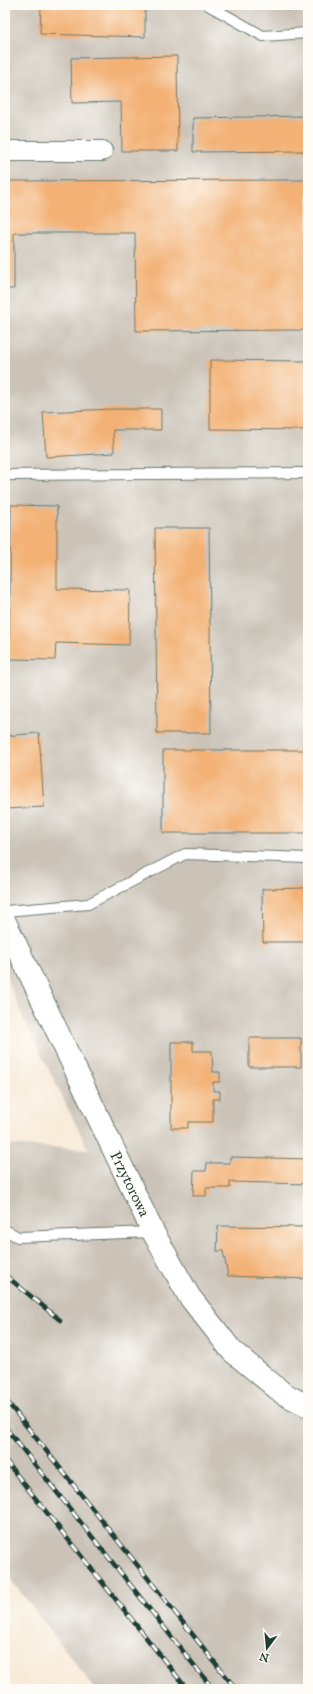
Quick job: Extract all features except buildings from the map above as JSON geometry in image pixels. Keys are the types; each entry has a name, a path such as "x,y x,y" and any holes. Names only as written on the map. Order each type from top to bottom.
{"street":[{"path":"5,151 102,152"},
{"name":"Przytorowa","path":"5,922 153,1232 189,1296 232,1350 284,1394 308,1406"}],"lane":[{"path":"208,5 263,36 307,33 308,30"},
{"path":"5,475 308,473"},
{"path":"5,911 88,904 185,854 308,858"},
{"path":"5,1230 18,1237 153,1232"}],"shaded area":[{"path":"5,5 308,5 308,1689 95,1689 5,1572 5,1145 88,1149 24,1020 5,974"}],"railway":[{"path":"5,1275 60,1320"},
{"path":"5,1399 236,1689"},
{"path":"5,1427 213,1689"},
{"path":"5,1460 187,1689"}]}
